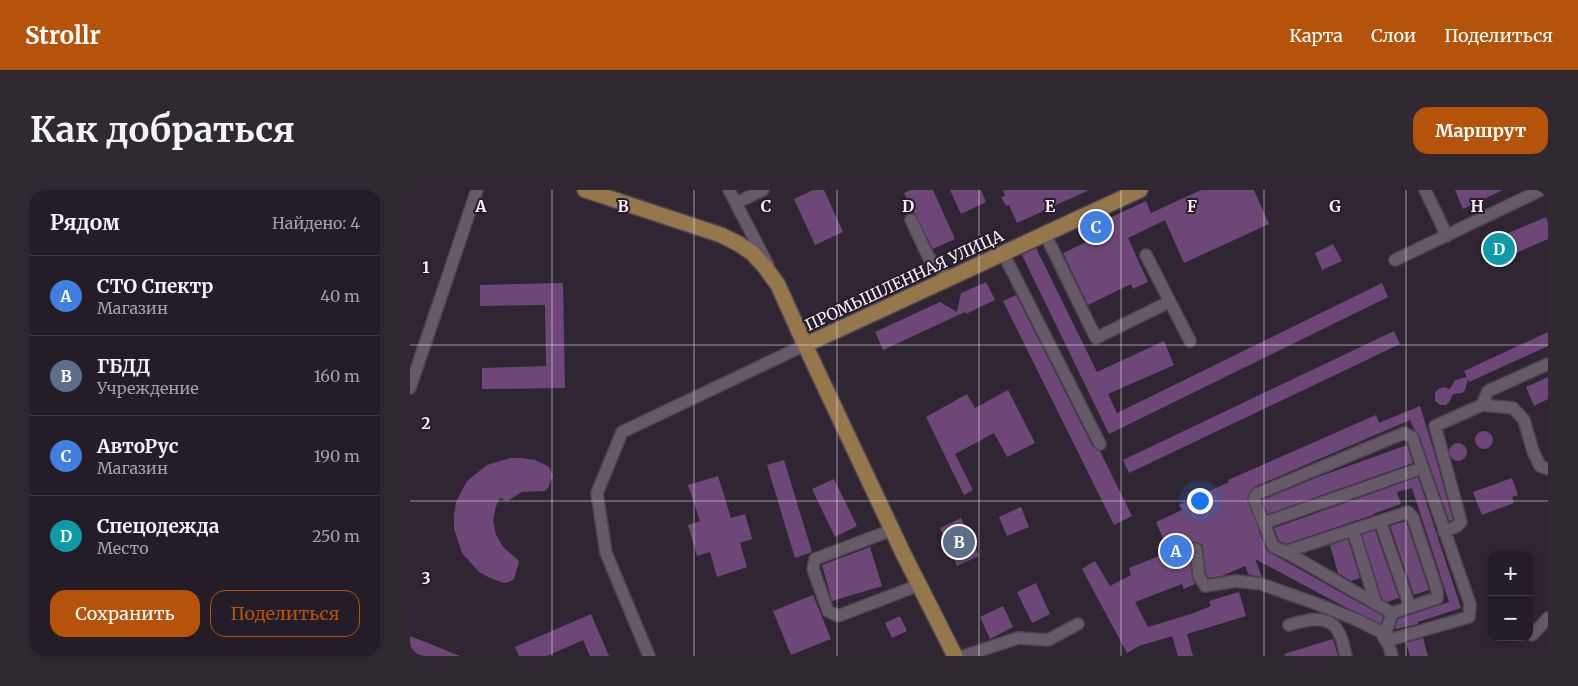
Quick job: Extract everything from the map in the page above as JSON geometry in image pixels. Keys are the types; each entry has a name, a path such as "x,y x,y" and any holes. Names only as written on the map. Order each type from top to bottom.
{"main road":[{"path":"585,190 721,235 752,253 778,285 805,345"},
{"name":"ПРОМЫШЛЕННАЯ УЛИЦА","path":"956,656 892,530 805,345 1140,190"}],"street":[{"path":"410,388 477,190"},
{"path":"729,190 778,285"},
{"path":"736,203 763,190"},
{"path":"1425,190 1447,236"},
{"path":"1395,260 1541,190"},
{"path":"911,220 929,258 942,270 947,279"},
{"path":"721,235 732,236 750,228"},
{"path":"1045,234 1096,338 1169,302"},
{"path":"1003,253 1100,444"},
{"path":"1146,255 1190,341"},
{"path":"649,656 606,553 597,494 622,432 805,345"},
{"path":"1482,405 1488,391 1548,364"},
{"path":"1444,532 1461,522 1435,426 1482,405 1513,408 1524,420 1533,451 1540,466 1548,469"},
{"path":"1285,552 1408,512 1413,518 1437,590 1437,598 1392,613 1273,546 1254,499 1257,494 1404,433 1412,437 1470,604 1470,617 1385,640"},
{"path":"1264,523 1422,468"},
{"path":"1380,521 1410,607"},
{"path":"892,530 815,559 813,569 828,611 838,616 919,585"},
{"path":"1352,530 1376,604"},
{"path":"1196,549 1199,576 1205,586 1236,581 1261,584 1356,620 1381,632 1392,656"},
{"path":"1385,640 1392,613"},
{"path":"1533,634 1548,618"},
{"path":"1290,625 1311,619 1327,621 1339,631 1346,656"},
{"path":"964,656 1018,638 1048,640 1078,624"}],"building":[{"path":"813,190 824,190 843,232 815,245 794,199"},
{"path":"911,190 933,190 955,239 933,249 904,193"},
{"path":"950,190 981,190 986,202 961,214"},
{"path":"1003,190 1089,190 1017,223 1009,205 1006,206 1001,197 1005,196"},
{"path":"1201,190 1254,190 1269,224 1184,263 1165,220 1128,238 1148,282 1133,289 1131,284 1088,305 1063,253 1093,239 1088,228 1146,201 1151,213"},
{"path":"1455,190 1503,190 1463,209"},
{"path":"1546,217 1548,239 1491,264 1483,244"},
{"path":"1333,244 1342,261 1322,270 1315,253"},
{"path":"1036,248 1097,372 1164,341 1174,365 1108,394 1117,413 1382,283 1388,297 1109,434 1022,255"},
{"path":"986,282 995,300 883,350 875,332 940,302 957,312 961,293"},
{"path":"563,283 565,388 482,389 482,368 546,366 545,305 480,306 480,285"},
{"path":"1016,295 1093,447 1100,451 1132,516 1114,525 1003,301"},
{"path":"1394,331 1400,344 1129,473 1123,460"},
{"path":"1548,332 1548,346 1469,382 1468,379 1465,390 1462,393 1453,394 1446,405 1440,405 1435,401 1435,393 1438,389 1444,387 1450,389 1455,380 1467,377 1464,371"},
{"path":"1548,377 1548,399 1534,406 1526,387"},
{"path":"1008,390 1035,443 1007,457 994,433 955,454 973,490 964,495 926,417 967,394 975,408"},
{"path":"1420,406 1453,520 1449,521 1419,435 1410,420 1254,487 1247,498 1266,549 1269,552 1383,616 1381,624 1255,559 1262,577 1249,575 1245,566 1222,576 1209,578 1206,574 1202,544 1196,542 1191,543 1189,549 1192,577 1195,584 1184,589 1182,584 1135,602 1148,627 1194,613 1211,606 1209,601 1239,592 1246,616 1187,634 1193,656 1178,656 1172,636 1139,646 1127,653 1082,569 1095,561 1110,586 1131,575 1129,568 1169,552 1156,522 1182,510 1179,505 1229,482 1228,480 1376,415 1379,423"},
{"path":"1480,431 1488,431 1493,436 1491,447 1480,449 1475,444 1475,436"},
{"path":"1458,443 1464,446 1467,452 1464,458 1458,461 1452,458 1449,452 1452,446"},
{"path":"1407,445 1413,463 1268,514 1262,500 1318,477"},
{"path":"510,458 535,460 548,466 553,475 545,491 522,492 507,501 500,498 496,506 493,520 496,535 503,547 519,562 514,579 504,583 479,572 462,553 454,529 454,515 456,502 467,481 487,465"},
{"path":"784,460 812,552 795,558 767,465"},
{"path":"718,476 731,518 745,514 752,539 740,543 747,567 717,577 710,552 697,556 688,525 700,521 688,485"},
{"path":"1418,477 1461,608 1418,622 1418,624 1396,629 1398,619 1449,602 1412,488 1397,492 1401,504 1286,544 1279,541 1274,528"},
{"path":"1512,478 1518,495 1512,497 1514,503 1482,515 1473,492"},
{"path":"834,479 857,526 835,537 812,489"},
{"path":"1021,507 1029,527 1007,536 999,517"},
{"path":"961,518 979,556 957,566 940,528"},
{"path":"1406,521 1429,590 1414,595 1390,526"},
{"path":"1375,530 1399,598 1387,602 1382,599 1362,535"},
{"path":"1348,539 1360,578 1351,581 1338,573 1330,545"},
{"path":"870,547 882,586 832,601 822,565"},
{"path":"1036,583 1050,614 1032,623 1017,592"},
{"path":"813,595 831,639 791,655 773,611"},
{"path":"1003,606 1013,627 990,639 980,617"},
{"path":"591,614 609,656 590,656 583,640 547,656 519,656 515,647"},
{"path":"900,616 907,631 892,638 885,623"},
{"path":"410,636 460,656 410,656"},
{"path":"1423,638 1428,656 1410,656 1406,643"},
{"path":"1333,639 1338,656 1285,656 1284,654"}],"place":[{"name":"АвтоРус","path":"1096,227"},
{"name":"Спецодежда","path":"1499,249"},
{"name":"ГБДД","path":"959,542"},
{"name":"СТО Спектр","path":"1176,551"}]}
